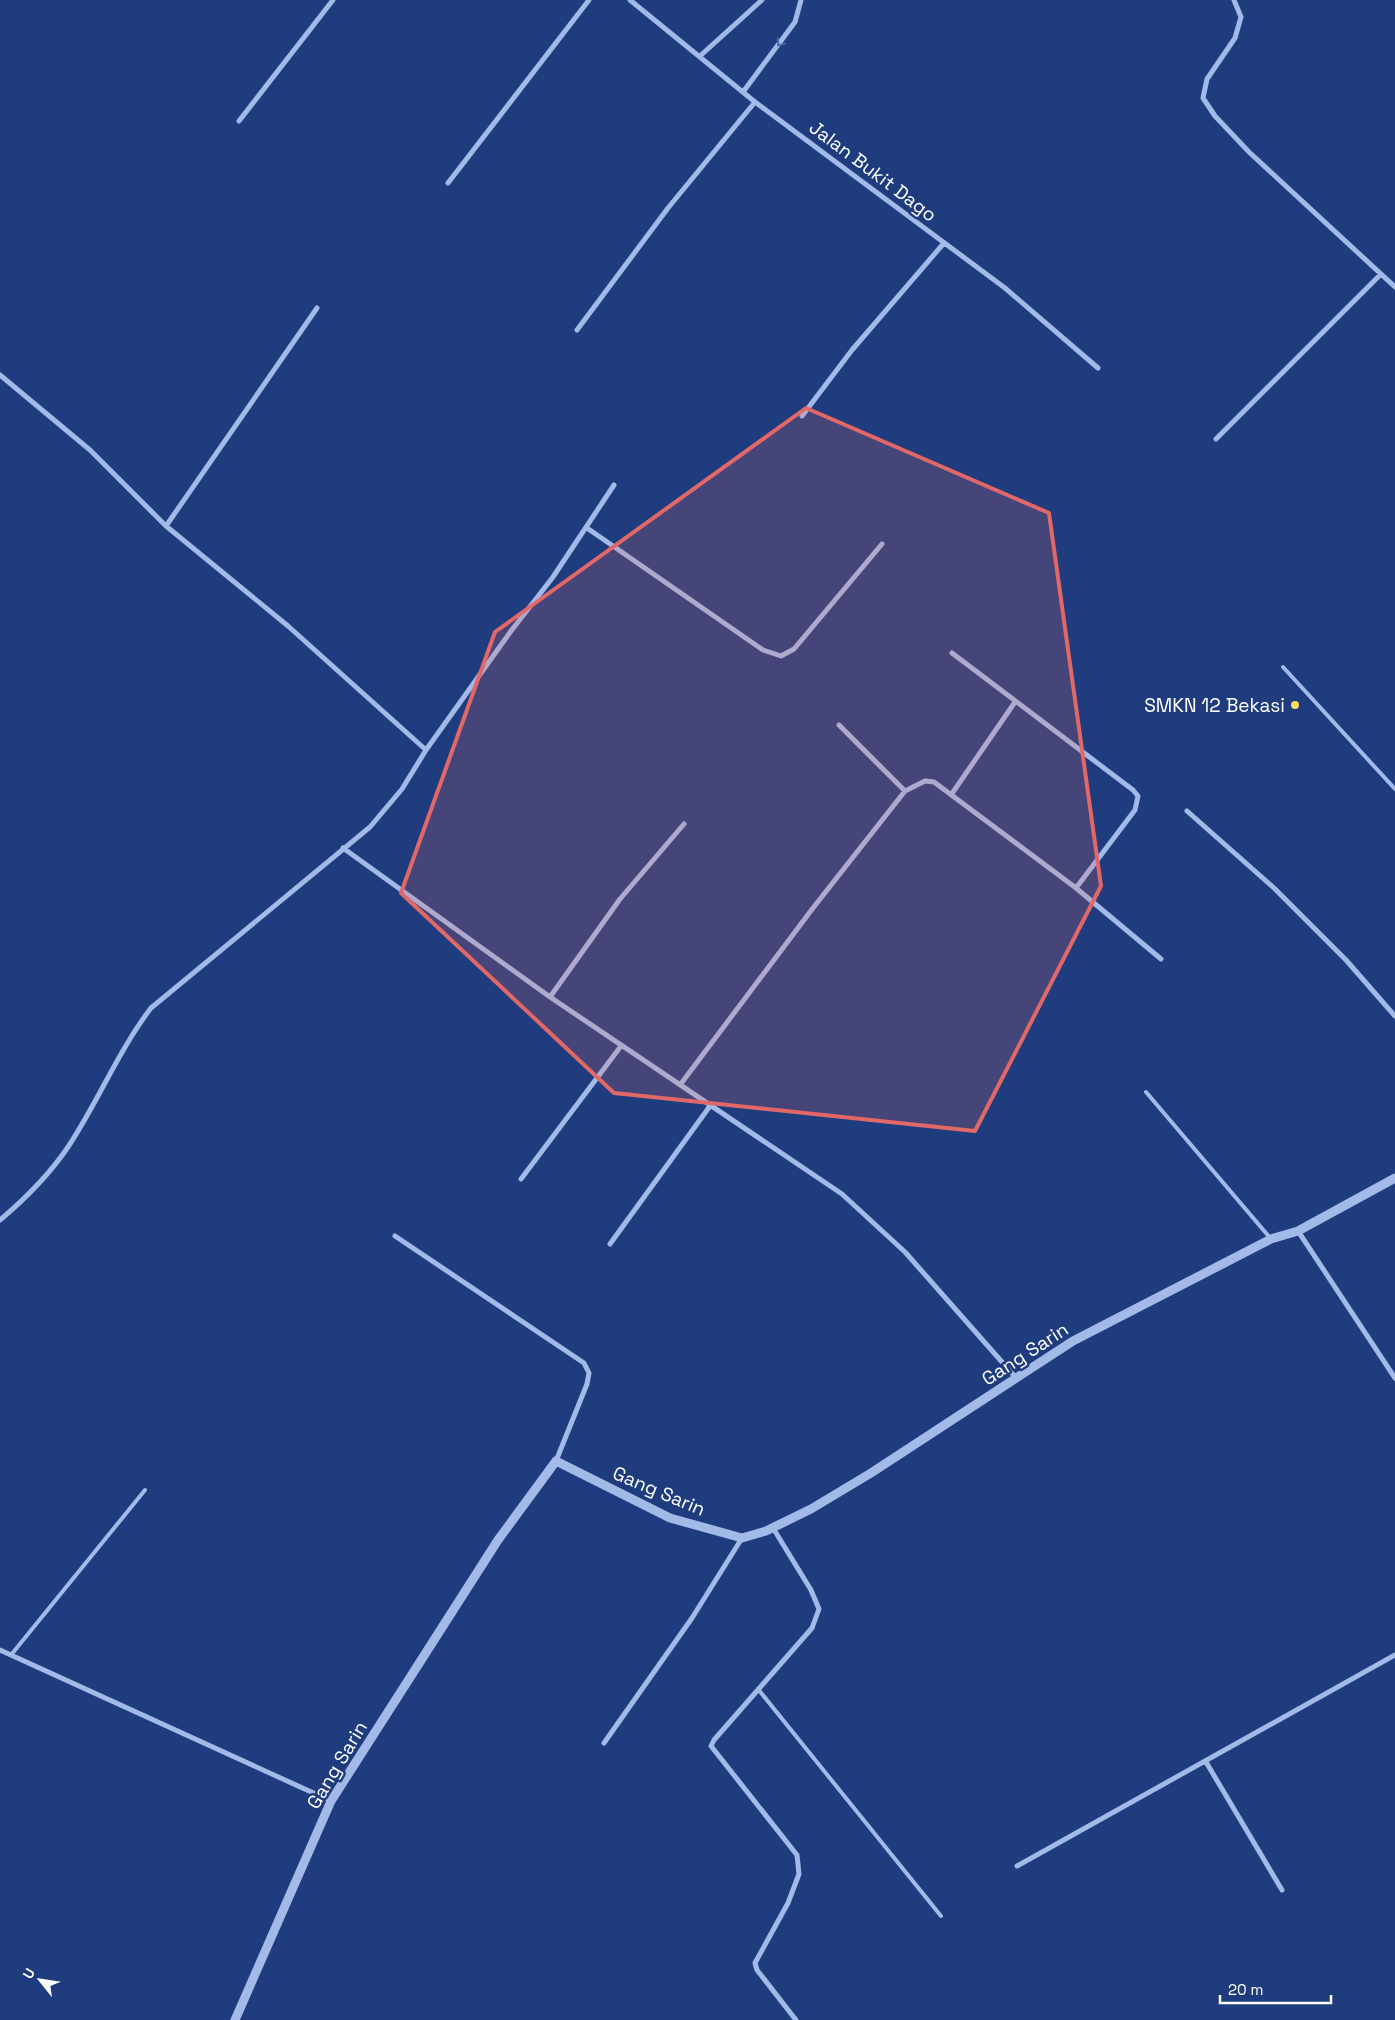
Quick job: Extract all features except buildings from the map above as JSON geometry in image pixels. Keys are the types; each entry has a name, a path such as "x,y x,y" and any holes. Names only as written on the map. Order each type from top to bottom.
{"street":[{"path":"239,121 333,0"},
{"path":"448,183 589,0"},
{"name":"Jalan Bukit Dago","path":"630,0 755,102 1005,288 1098,368"},
{"path":"700,56 762,0"},
{"path":"743,92 795,22 801,0"},
{"path":"1234,0 1241,17 1235,38 1207,79 1203,98 1215,116 1249,152 1395,288"},
{"path":"577,330 668,208 755,102"},
{"path":"802,416 852,350 944,243"},
{"path":"1216,439 1381,274"},
{"path":"166,526 316,308"},
{"path":"0,374 90,450 166,526 288,626 426,750"},
{"path":"0,1220 28,1197 68,1147 136,1028 151,1008 370,827 402,789 426,750 587,528 614,485"},
{"path":"587,528 762,650 781,656 794,649 882,544"},
{"path":"952,653 1133,790 1138,796 1135,810 1076,888"},
{"path":"951,795 1015,702"},
{"path":"839,725 905,791"},
{"path":"680,1085 813,908 905,791 924,781 934,782 1076,888 1161,959"},
{"path":"1188,810 1274,888 1346,960 1395,1016"},
{"path":"550,997 620,899 684,824"},
{"path":"343,848 550,997 842,1194 905,1252 1017,1379"},
{"path":"521,1179 621,1046"},
{"path":"610,1244 710,1106"},
{"name":"Gang Sarin","path":"235,2020 331,1801 498,1540 556,1461 670,1518 742,1538 773,1528 811,1509 871,1474 1073,1341 1271,1239 1298,1231 1395,1178"},
{"path":"1298,1231 1395,1378"},
{"path":"395,1236 584,1363 589,1373 587,1384 556,1461"},
{"path":"773,1528 811,1590 819,1608 812,1628 711,1746 797,1855 799,1874 788,1903 756,1963 757,1970 796,2020"},
{"path":"604,1743 692,1618 742,1538"},
{"path":"0,1650 331,1801"},
{"path":"1017,1866 1206,1762 1395,1654"},
{"path":"1206,1762 1282,1890"}],"lane":[{"path":"1283,667 1395,788"},
{"path":"1146,1092 1271,1239"},
{"path":"11,1655 145,1490"},
{"path":"758,1690 941,1916"}],"highlighted area":[{"path":"806,408 1049,513 1101,886 975,1131 614,1093 401,893 495,632"}],"place":[{"name":"SMKN 12 Bekasi","path":"1295,705"}]}
